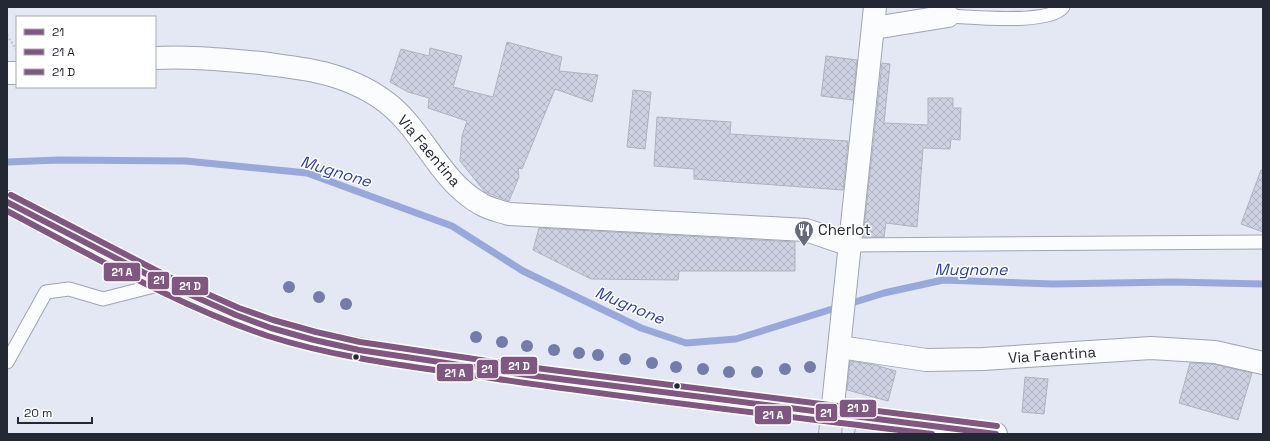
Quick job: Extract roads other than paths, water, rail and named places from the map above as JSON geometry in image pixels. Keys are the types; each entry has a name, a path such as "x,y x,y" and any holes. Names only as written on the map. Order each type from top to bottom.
{"main road":[{"path":"7,202 164,283 236,315 271,328 359,350 527,375 831,424"},
{"path":"866,434 880,428 907,424"}],"street":[{"path":"948,16 875,18 831,424 907,424 996,434"},
{"name":"Via Faentina","path":"156,58 214,58 282,66 326,74 370,91 392,107 419,135 442,170 457,186 481,204 509,214 806,230 849,249"},
{"name":"Via Faentina","path":"840,342 926,360 983,359 1151,348 1215,352 1263,363"}],"lane":[{"path":"948,16 1026,19 1059,13 1063,7"},
{"path":"849,249 1263,242"},
{"path":"7,362 46,292 69,289 103,299 164,283"}],"waterway":[{"name":"Mugnone","path":"7,162 59,160 186,161 307,173 452,226 523,271 641,328 686,343 736,339 884,293 943,280 1053,284 1173,282 1263,284"}],"place":[{"name":"Cherlot","path":"804,247"}]}
